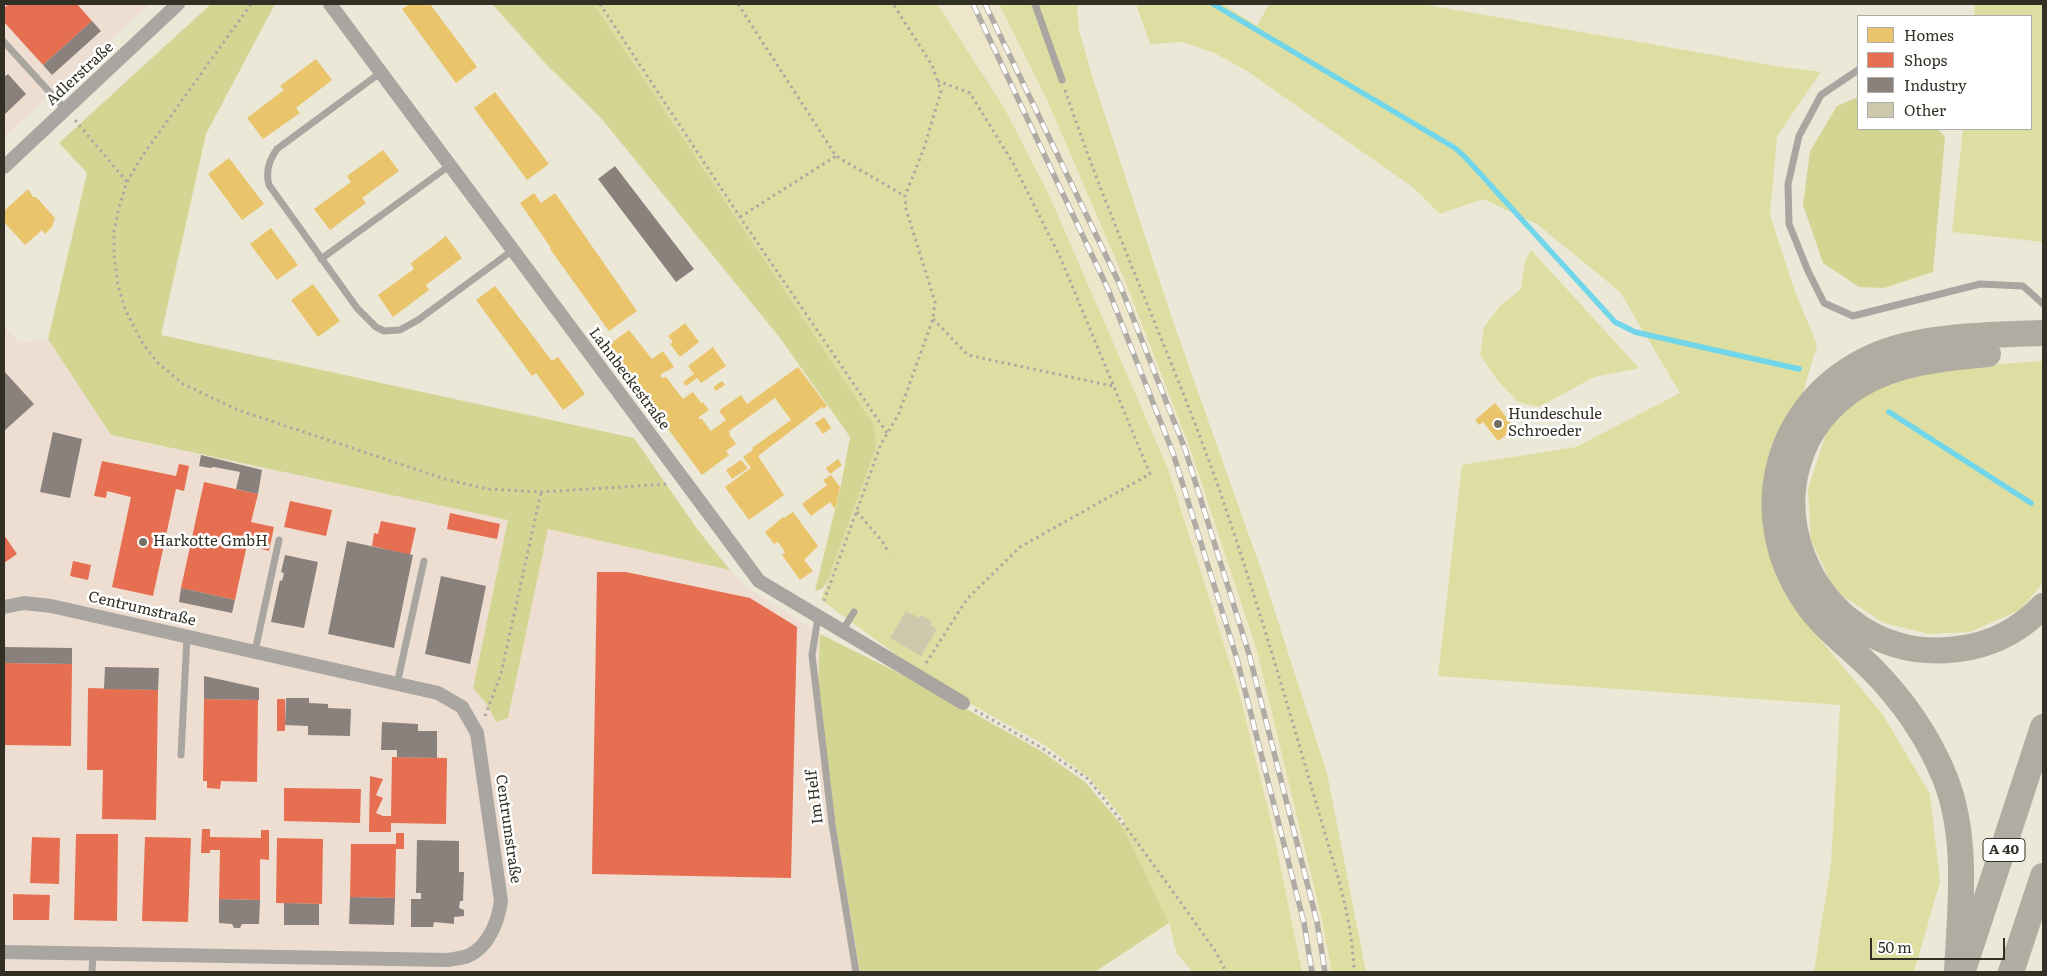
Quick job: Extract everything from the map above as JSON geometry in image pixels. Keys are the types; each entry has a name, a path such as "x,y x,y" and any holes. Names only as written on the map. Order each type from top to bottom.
{"highway":[{"path":"1957,972 1961,878 1958,837 1952,803 1945,779 1930,745 1893,692 1871,668 1826,626 1806,602 1788,574 1779,547 1775,518 1775,489 1780,460 1791,433 1805,408 1826,387 1851,368 1873,356 1900,347 1971,337 2043,333"},
{"path":"2043,350 1972,355 1929,361 1880,374 1860,385 1841,398 1823,416 1807,439 1798,464 1793,489 1793,517 1798,545 1807,569 1821,592 1838,611 1856,626 1875,637 1895,645 1918,650 1945,650 1970,647 1993,641 2015,630 2043,606"},
{"name":"A 40","path":"1963,972 2043,728"},
{"path":"2011,972 2043,876"}],"street":[{"name":"Adlerstraße","path":"4,167 178,4"},
{"name":"Lahnbeckestraße","path":"330,4 759,581 963,704"},
{"name":"Centrumstraße","path":"4,607 24,603 52,606 438,693 462,707 477,733 501,900 499,919 486,942 468,956 448,960 4,952"}],"lane":[{"path":"1035,4 1062,80"},
{"path":"4,42 66,110"},
{"path":"1857,71 1821,95 1799,136 1788,184 1788,224 1824,303 1853,316 1980,284 2023,286 2043,304"},
{"path":"380,73 277,149 269,164 267,178 269,185 357,308 376,327 384,331 400,330 418,320 513,250"},
{"path":"321,259 449,166"},
{"path":"255,651 279,540"},
{"path":"397,684 424,561"},
{"path":"842,631 854,612"},
{"name":"Im Helf","path":"818,617 812,655 832,824 856,972"},
{"path":"182,754 187,636"},
{"path":"92,954 92,972"}],"path":[{"path":"251,4 168,119 127,182 119,207 114,231 114,255 118,285 125,309 143,344 156,362 183,384 238,410 448,480 488,489 541,492 686,483"},
{"path":"600,4 740,217 887,433"},
{"path":"738,4 836,156 905,196"},
{"path":"818,617 881,444 899,414 933,319 934,302 906,209 905,196 940,100 941,91 932,65 920,43 893,4"},
{"path":"1062,80 1123,248 1180,384 1218,486 1250,585 1339,881 1347,912 1353,950 1354,972"},
{"path":"917,676 967,600 1020,548 1150,474 1061,259 1013,163 970,93 938,81"},
{"path":"66,110 127,182"},
{"path":"740,217 836,156"},
{"path":"933,319 968,355 1113,386"},
{"path":"477,733 490,707 500,674 541,492"},
{"path":"856,512 882,541 889,553"},
{"path":"963,704 1042,748 1088,779 1124,823 1216,952 1226,972"}],"shaded area":[{"path":"4,4 150,4 4,137"},
{"path":"937,4 999,4 1048,102 1126,283 1190,448 1257,651 1322,920 1332,972 1302,972 1272,825 1239,692 1168,469 1050,197"},
{"path":"4,327 19,343 48,339 111,436 508,520 473,688 486,703 496,722 508,718 548,529 730,570 746,587 820,634 818,690 836,827 860,972 4,972"}],"green space":[{"path":"211,4 275,4 206,134 161,335 634,438 698,530 730,570 548,529 508,718 496,722 486,703 473,688 508,520 111,435 48,339 87,173 59,143"},
{"path":"492,4 594,4 873,424 876,439 875,451 828,580 822,589 815,591 841,485 850,437 780,338 601,118 546,64"},
{"path":"594,4 937,4 1003,106 1050,197 1168,469 1239,692 1272,825 1302,972 1193,972 1177,954 1169,923 1124,830 1125,821 1089,778 1043,744 965,701 918,670 821,600 875,451 764,260"},
{"path":"999,4 1077,4 1079,30 1094,82 1174,324 1263,575 1327,773 1366,972 1332,972 1322,920 1257,651 1190,448 1126,283 1048,102"},
{"path":"1136,4 1223,4 1257,26 1269,4 1422,4 1776,66 1821,72 1777,136 1770,215 1794,289 1817,345 1764,515 1768,549 1785,593 1800,615 1883,715 1930,794 1940,882 1914,972 1814,972 1831,863 1840,705 1438,676 1462,465 1576,447 1680,393 1620,292 1537,224 1483,199 1440,214 1414,188 1247,71 1214,53 1183,42 1150,44"},
{"path":"1975,4 2043,4 2043,242 1952,232 1963,130 2032,130 2032,15 1974,15"},
{"path":"1857,97 1857,130 1939,130 1945,137 1933,272 1884,288 1859,287 1823,263 1803,205 1810,151 1837,106"},
{"name":"Hundeschule Schroeder","path":"1531,250 1639,368 1594,377 1539,407 1518,402 1498,381 1480,355 1484,327 1501,305 1521,289 1525,261"},
{"path":"2043,361 2043,583 2020,610 1970,632 1929,634 1884,623 1835,591 1811,540 1808,489 1826,433 1848,407 1878,388 1938,368"},
{"path":"820,634 963,707 1041,751 1085,782 1122,825 1169,923 1095,972 860,972 836,827 818,690"}],"building: Homes":[{"path":"410,4 430,4 477,67 456,83 402,9"},
{"path":"316,59 332,80 296,108 300,113 263,139 247,118 284,90 280,86"},
{"path":"495,92 549,164 527,180 474,108"},
{"path":"383,150 399,171 362,198 366,203 330,230 314,209 351,182 347,176"},
{"path":"229,158 264,204 242,220 208,174"},
{"path":"28,189 33,197 36,197 55,218 52,227 45,234 42,230 25,245 4,222 4,211"},
{"path":"534,193 541,203 555,193 637,311 609,331 550,249 520,203"},
{"path":"271,228 298,265 277,280 250,244"},
{"path":"446,236 462,258 426,285 429,290 393,317 378,295 414,269 411,263"},
{"path":"313,284 340,321 318,337 291,300"},
{"path":"495,286 552,361 558,357 585,394 563,410 536,373 532,376 476,300"},
{"path":"685,323 699,342 680,357 670,344 673,342 668,336"},
{"path":"629,330 652,359 663,351 674,367 661,374 661,378 666,377 683,399 693,392 701,403 703,402 709,410 699,419 702,419 711,431 726,420 719,411 724,407 741,395 747,404 798,367 827,406 823,409 822,407 758,456 784,495 749,520 725,487 751,468 743,457 753,450 752,448 791,420 775,398 729,431 736,444 726,451 729,455 702,475 607,346"},
{"path":"713,347 726,366 701,383 697,378 686,386 683,382 694,374 688,366"},
{"path":"722,381 725,385 716,391 713,387"},
{"name":"Hundeschule Schroeder","path":"1495,403 1515,428 1498,441 1483,422 1479,425 1475,420"},
{"path":"824,417 831,428 823,434 815,423"},
{"path":"838,459 842,465 830,474 826,468"},
{"path":"741,460 748,468 732,479 726,470"},
{"path":"831,475 840,487 835,509 830,502 811,516 802,504 827,485 823,480"},
{"path":"793,512 818,546 804,560 813,571 800,580 782,555 785,552 778,542 774,544 765,532 783,517"}],"building: Shops":[{"path":"9,4 77,4 92,21 43,65 4,22 4,8"},
{"name":"Harkotte GmbH","path":"102,461 176,476 179,464 189,466 184,491 176,489 153,596 112,587 131,497 107,491 106,498 94,496"},
{"path":"204,482 258,494 251,522 274,527 269,551 247,545 235,600 181,588"},
{"path":"290,501 332,510 326,536 284,527"},
{"path":"450,513 500,524 497,539 447,529"},
{"path":"381,521 416,528 410,555 372,546 374,533 378,534"},
{"path":"4,535 17,554 4,563"},
{"path":"73,561 91,565 88,580 70,576"},
{"path":"597,572 626,572 750,598 797,627 791,878 592,874"},
{"path":"4,663 72,664 71,746 4,745"},
{"path":"88,688 158,690 156,820 102,819 103,770 87,770"},
{"path":"204,699 258,700 257,782 221,781 220,789 207,788 207,781 203,781"},
{"path":"277,699 285,699 285,731 277,731"},
{"path":"392,757 447,758 446,824 391,823 391,832 369,832 370,776 383,779 376,795 383,798 376,813 383,816 391,816"},
{"path":"284,788 361,789 360,823 284,821"},
{"path":"202,829 210,829 210,837 261,838 261,830 269,830 269,860 260,859 260,900 219,899 220,850 210,850 210,853 201,853"},
{"path":"396,833 404,833 404,849 396,849 395,898 350,897 351,844 396,844"},
{"path":"76,834 118,834 117,921 74,920"},
{"path":"32,837 60,838 59,884 30,883"},
{"path":"145,837 191,838 188,922 142,921"},
{"path":"277,838 323,839 322,904 276,903"},
{"path":"13,894 50,895 49,920 13,920"}],"building: Industry":[{"path":"92,21 101,31 52,75 43,65"},
{"path":"8,74 26,94 4,115 4,77"},
{"path":"615,166 694,269 676,282 598,179"},
{"path":"4,371 34,404 4,431"},
{"path":"53,432 82,439 70,498 40,492"},
{"path":"201,455 262,470 258,494 236,489 240,472 199,466"},
{"path":"347,541 413,555 394,648 328,634"},
{"path":"285,555 318,562 304,628 271,622 280,580 282,581 284,573 281,572"},
{"path":"441,576 486,586 470,664 425,654"},
{"path":"181,588 235,600 232,613 179,602"},
{"path":"4,647 72,648 72,664 4,663"},
{"path":"105,667 159,668 158,690 104,689"},
{"path":"204,676 259,688 259,700 204,699"},
{"path":"286,698 309,698 309,703 328,704 328,708 351,709 350,736 308,735 308,726 285,725"},
{"path":"382,722 418,724 418,731 437,731 437,758 397,757 397,750 381,750"},
{"path":"417,840 459,841 459,872 464,872 463,901 460,901 459,908 464,910 464,916 454,917 454,924 434,922 433,927 411,927 411,899 421,899 421,893 416,893"},
{"path":"350,897 395,898 394,925 349,924"},
{"path":"219,899 260,900 259,924 242,924 240,928 234,928 232,924 219,923"},
{"path":"284,903 319,904 319,925 284,925"}],"building: Other":[{"path":"906,611 919,618 921,615 932,621 930,625 937,629 921,656 890,638"}],"waterway":[{"path":"1213,4 1455,148 1615,322 1635,332 1799,369"},
{"path":"1889,412 2031,503"}],"railway":[{"path":"973,4 1108,289 1173,453 1237,659 1304,923 1312,972"},
{"path":"985,4 1120,285 1185,449 1249,654 1317,922 1325,972"}],"place":[{"name":"Hundeschule Schroeder","path":"1498,424"},
{"name":"Harkotte GmbH","path":"143,542"}]}
